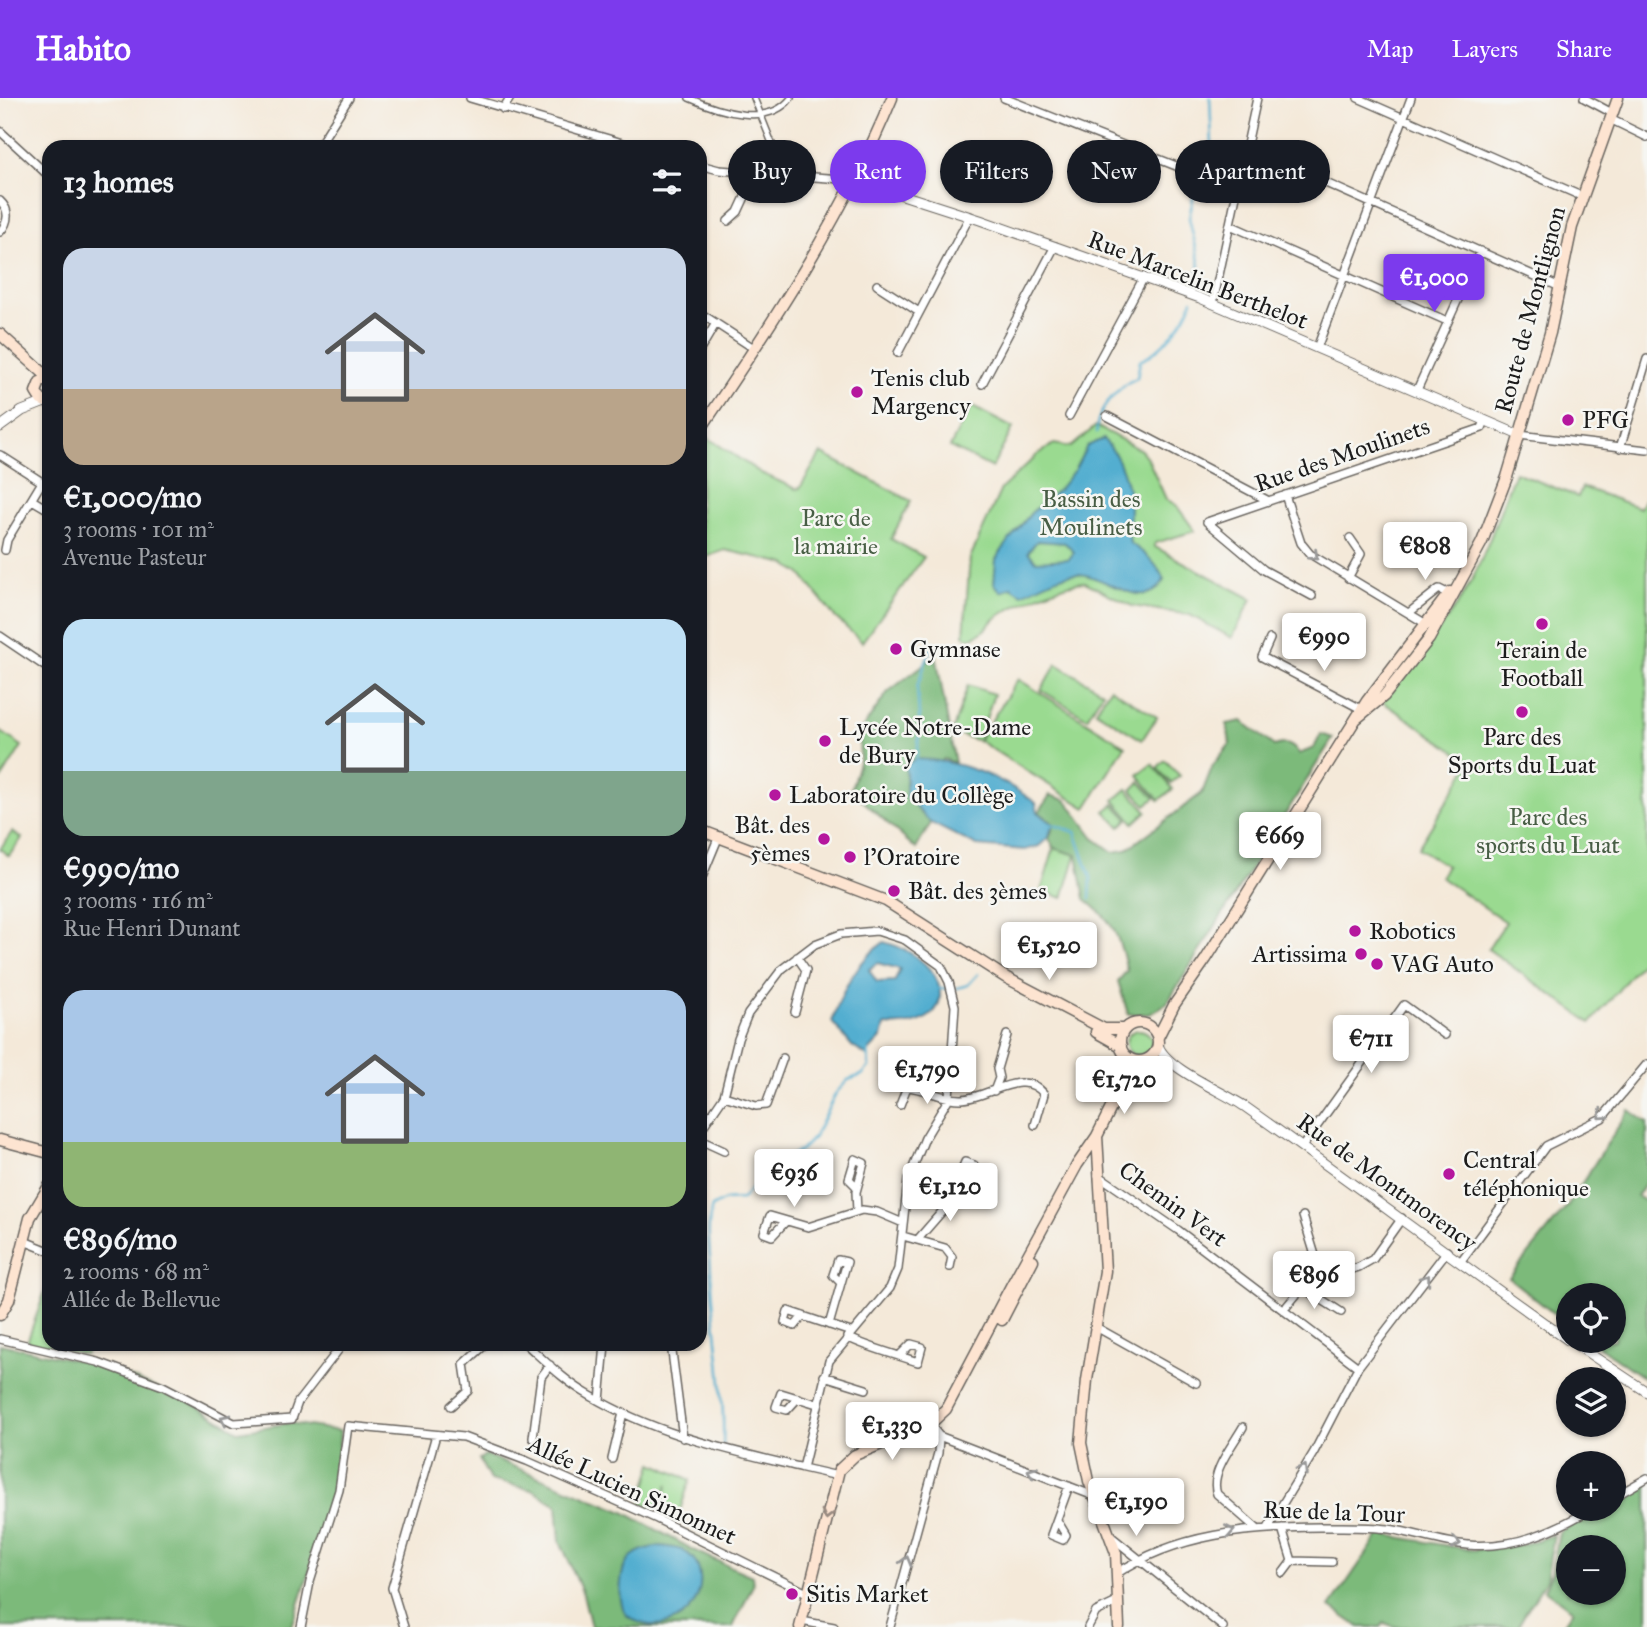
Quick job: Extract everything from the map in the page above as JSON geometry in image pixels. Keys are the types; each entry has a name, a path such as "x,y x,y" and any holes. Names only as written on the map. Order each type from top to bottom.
{"main road":[{"path":"874,140 892,98"},
{"name":"Route de Montlignon","path":"1158,1041 1174,1005 1206,959 1361,713 1384,696 1466,572 1482,542 1550,333 1581,197 1618,98"},
{"path":"707,420 755,349 842,203"},
{"path":"0,334 42,373"},
{"path":"22,355 36,389 42,397"},
{"path":"36,389 42,384"},
{"name":"Route de Montlignon","path":"1431,627 1449,594 1466,572"},
{"path":"707,835 859,896 897,915 980,969 1144,1060"},
{"path":"717,840 878,898 1005,977 1104,1029 1125,1029 1135,1023 1145,1024 1158,1041 1122,1086 1097,1136 1086,1150 934,1429"},
{"name":"Route de Montlignon","path":"1145,1024 1158,1019 1174,1005"},
{"path":"1122,1086 1125,1029"},
{"path":"1097,1136 1105,1257 1081,1443 1095,1497 1113,1538 1119,1627"},
{"path":"0,1140 42,1151"},
{"path":"800,1624 838,1476 844,1463 855,1455 934,1429 958,1403 1085,1160 1097,1154"},
{"path":"0,1315 9,1300 30,1218 42,1198"}],"street":[{"path":"323,140 349,98"},
{"path":"470,98 612,140"},
{"path":"503,109 510,98"},
{"path":"689,98 727,111 760,114 775,111 791,98"},
{"path":"754,98 771,140"},
{"path":"1004,98 1175,166"},
{"path":"1249,140 1257,98"},
{"path":"1358,98 1581,197"},
{"path":"1317,348 1411,98"},
{"path":"1584,98 1647,137"},
{"path":"0,131 42,170"},
{"path":"707,167 728,171"},
{"path":"1330,185 1560,287"},
{"path":"0,201 6,206 7,214 0,232"},
{"name":"Rue Marcelin Berthelot","path":"926,202 1144,276 1213,303 1519,435"},
{"path":"728,221 738,212 742,203"},
{"path":"1213,303 1234,203"},
{"path":"898,353 970,216"},
{"path":"1230,225 1447,321"},
{"path":"982,384 1055,246"},
{"path":"1417,390 1480,251"},
{"path":"1069,416 1144,276"},
{"path":"877,285 919,312"},
{"path":"707,317 755,349"},
{"path":"707,338 716,323"},
{"path":"1620,448 1646,362"},
{"path":"22,411 36,389"},
{"path":"0,427 22,411 42,405"},
{"path":"1107,416 1267,500"},
{"name":"Rue des Moulinets","path":"1312,596 1264,570 1207,522 1482,428 1485,421"},
{"path":"1519,435 1647,450"},
{"path":"0,455 42,481"},
{"path":"5,550 7,540 42,489"},
{"path":"1285,495 1301,543 1326,566 1410,612 1431,627"},
{"path":"32,500 42,506"},
{"path":"1348,578 1361,554 1350,538"},
{"path":"1410,612 1439,589 1449,594"},
{"path":"0,648 3,638 42,664"},
{"path":"1270,639 1262,657 1361,713"},
{"path":"707,865 717,840"},
{"path":"707,1121 724,1096 738,1039 748,1014 765,988 797,957 832,937 865,930 892,934 925,953 940,967 949,982 955,1006 949,1098 925,1138 908,1180 898,1269 890,1288 829,1361 803,1468"},
{"path":"795,1012 806,970 797,957"},
{"path":"1301,1147 1404,1005 1445,1035"},
{"path":"995,1091 999,1078 997,1069 1007,1035"},
{"name":"Rue de Montmorency","path":"1158,1041 1163,1056 1176,1066 1237,1101 1556,1330"},
{"path":"724,1096 756,1106 766,1105 783,1059"},
{"name":"Rue de Montmorency","path":"1144,1060 1176,1066"},
{"path":"1461,1261 1546,1146 1602,1118 1647,1065"},
{"path":"900,1105 907,1087 949,1098 969,1099 1021,1083 1038,1086 1045,1094 1035,1125"},
{"path":"707,1143 724,1151"},
{"name":"Chemin Vert","path":"1098,1175 1178,1230 1358,1367"},
{"path":"919,1238 946,1207 956,1184"},
{"path":"857,1186 857,1211"},
{"path":"786,1221 808,1227 857,1211 877,1212 903,1223"},
{"path":"1303,1216 1322,1278"},
{"path":"1287,1306 1302,1287 1373,1259 1402,1218"},
{"path":"903,1236 919,1238 944,1248 952,1257 950,1267"},
{"path":"24,1241 42,1248"},
{"path":"1268,1528 1314,1452 1358,1367 1447,1251"},
{"path":"829,1325 841,1283"},
{"path":"1302,1287 1341,1312"},
{"path":"803,1316 899,1356"},
{"path":"1096,1327 1196,1383"},
{"path":"0,1339 42,1349"},
{"path":"50,1351 163,1386 234,1423 292,1419 298,1402 338,1351"},
{"path":"451,1406 468,1391 464,1364 478,1351"},
{"path":"534,1351 600,1401 683,1438 838,1476"},
{"path":"600,1401 604,1351"},
{"path":"672,1351 683,1438"},
{"name":"Rue de Montmorency","path":"1588,1353 1647,1392"},
{"path":"533,1438 541,1377 550,1365"},
{"path":"824,1376 866,1389"},
{"path":"798,1398 817,1404"},
{"path":"612,1459 623,1413"},
{"name":"Allée Lucien Simonnet","path":"301,1627 310,1582 339,1490 348,1426 463,1437 527,1461 657,1519 807,1594"},
{"path":"1243,1427 1215,1477 1214,1487 1217,1494 1256,1528"},
{"path":"890,1627 937,1454 934,1429 1095,1497"},
{"path":"404,1627 392,1588 436,1435"},
{"path":"1626,1490 1647,1478"},
{"path":"1056,1520 1069,1486"},
{"name":"Rue de la Tour","path":"1116,1575 1188,1542 1256,1528 1387,1528 1469,1545 1519,1542 1539,1536 1568,1521"},
{"path":"1282,1528 1292,1561"},
{"path":"1113,1538 1143,1561 1212,1624 1223,1627"},
{"path":"1292,1561 1332,1562"},
{"path":"1283,1573 1292,1561"},
{"path":"1088,1627 1096,1612 1117,1602"},
{"path":"800,1624 834,1627"}],"green space":[{"path":"971,406 1013,428 992,468 950,447"},
{"name":"Bassin des Moulinets","path":"1096,426 1141,450 1148,459 1166,499 1176,505 1195,531 1155,543 1155,547 1252,599 1232,638 1190,615 1132,606 1085,582 1038,596 1001,615 979,634 969,638 964,635 970,558 1001,489 1037,455 1054,444 1071,447"},
{"name":"Parc de la mairie","path":"708,438 761,473 796,489 800,488 821,453 911,501 891,539 924,557 862,642 835,617 801,574 786,564 725,550 707,556"},
{"name":"Parc des Sports du Luat","path":"1515,472 1578,497 1582,487 1640,508 1647,495 1647,956 1591,1023 1488,949 1506,922 1440,877 1447,866 1418,848 1471,762 1380,700 1462,597 1484,554"},
{"path":"936,655 955,763 944,759 906,797 931,823 916,849 851,790 860,759 859,733 888,692"},
{"path":"1057,664 1103,692 1087,718 1041,690"},
{"path":"1018,679 1125,746 1086,808 979,741 952,732 968,685 994,694 979,740"},
{"path":"1110,688 1157,717 1142,740 1096,711"},
{"path":"1242,721 1274,746 1288,745 1299,754 1314,748 1321,734 1333,738 1167,1003 1150,1014 1128,1014 1118,981 1127,971 1118,939 1109,922 1085,899 1077,855 1054,848 1049,839 1054,824 1039,812 1050,795 1066,800 1095,839 1113,852 1126,850 1202,793 1213,765 1230,744 1227,724"},
{"path":"0,731 22,746 0,781"},
{"path":"1165,760 1180,776 1171,783 1157,768"},
{"path":"1152,764 1173,789 1159,800 1138,775"},
{"path":"1140,782 1155,798 1146,805 1132,790"},
{"path":"1127,789 1147,811 1134,823 1114,800"},
{"path":"1114,804 1128,819 1120,827 1105,811"},
{"path":"12,832 22,838 9,856 0,849"},
{"path":"1054,848 1076,855 1063,898 1041,891"},
{"path":"1139,1030 1148,1034 1152,1043 1148,1052 1139,1056 1130,1052 1126,1043 1130,1034"},
{"path":"1629,1110 1647,1123 1647,1180 1637,1196 1647,1202 1647,1380 1608,1353 1626,1353 1626,1283 1556,1283 1556,1315 1509,1278 1566,1208"},
{"path":"42,1300 42,1345 27,1342"},
{"path":"0,1344 98,1365 189,1401 238,1431 290,1423 340,1431 336,1488 292,1627 0,1627"},
{"path":"486,1455 624,1512 699,1553 752,1576 753,1585 733,1627 591,1627 583,1594 560,1541 557,1505 532,1490 490,1480 479,1459"},
{"path":"653,1463 690,1480 677,1519 659,1514 668,1484 659,1508 641,1503"},
{"path":"1647,1482 1647,1627 1562,1627 1573,1610 1566,1605 1626,1605 1626,1535 1558,1535 1559,1532 1578,1521 1626,1521 1626,1493"},
{"path":"1380,1534 1473,1550 1521,1545 1554,1535 1546,1580 1517,1627 1396,1627 1384,1623 1381,1627 1359,1627 1330,1607"},
{"path":"1556,1549 1556,1598 1544,1590 1552,1572"}],"water":[{"name":"Bassin des Moulinets","path":"1103,439 1114,453 1128,491 1130,543 1150,559 1164,580 1156,590 1147,594 1136,594 1089,576 1072,574 1022,594 1011,587 1001,592 994,583 996,559 1031,513 1059,489 1075,469 1087,446","holes":["1037,541 1065,543 1074,552 1069,559 1036,561 1028,552"]},
{"path":"914,759 963,766 1008,785 1036,803 1038,812 1053,824 1048,838 1039,846 1025,850 977,846 931,823 906,797 906,766"},
{"path":"884,942 907,951 925,964 936,978 940,993 937,1006 928,1017 910,1024 885,1025 882,1037 865,1055 852,1046 832,1022 851,978","holes":["877,963 900,969 895,981 877,982 869,970"]},
{"path":"661,1546 682,1550 692,1558 698,1568 700,1581 692,1606 682,1616 668,1623 650,1625 626,1614 620,1593 622,1576 631,1557 645,1549"}],"waterway":[{"path":"1210,98 1212,140"},
{"path":"1192,203 1189,218 1200,265 1192,287"},
{"path":"1097,432 1099,417 1109,400 1137,378 1140,361 1156,351 1171,335 1184,318 1192,300"},
{"path":"916,762 920,728 917,687 933,642"},
{"path":"1051,824 1075,832 1091,878 1090,899"},
{"path":"957,988 968,985 978,974"},
{"path":"939,989 947,988"},
{"path":"723,1446 709,1239 712,1207 725,1200 742,1199 776,1162 800,1151 814,1137 836,1093 848,1080 862,1075 869,1067 868,1048"}],"place":[{"name":"Tenis club Margency","path":"857,392"},
{"name":"PFG","path":"1568,420"},
{"name":"Terain de Football","path":"1542,624"},
{"name":"Gymnase","path":"896,649"},
{"name":"Parc des Sports du Luat","path":"1522,712"},
{"name":"Lycée Notre-Dame de Bury","path":"825,741"},
{"name":"Laboratoire du Collège","path":"775,795"},
{"name":"Bât. des 5èmes","path":"824,839"},
{"name":"l'Oratoire","path":"850,857"},
{"name":"Bât. des 3èmes","path":"894,891"},
{"name":"Robotics","path":"1355,931"},
{"name":"Artissima","path":"1361,954"},
{"name":"VAG Auto","path":"1377,964"},
{"name":"Central téléphonique","path":"1449,1174"},
{"name":"Sitis Market","path":"792,1594"}],"park label":[{"name":"Parc des sports du Luat","path":"1548,831"}]}
